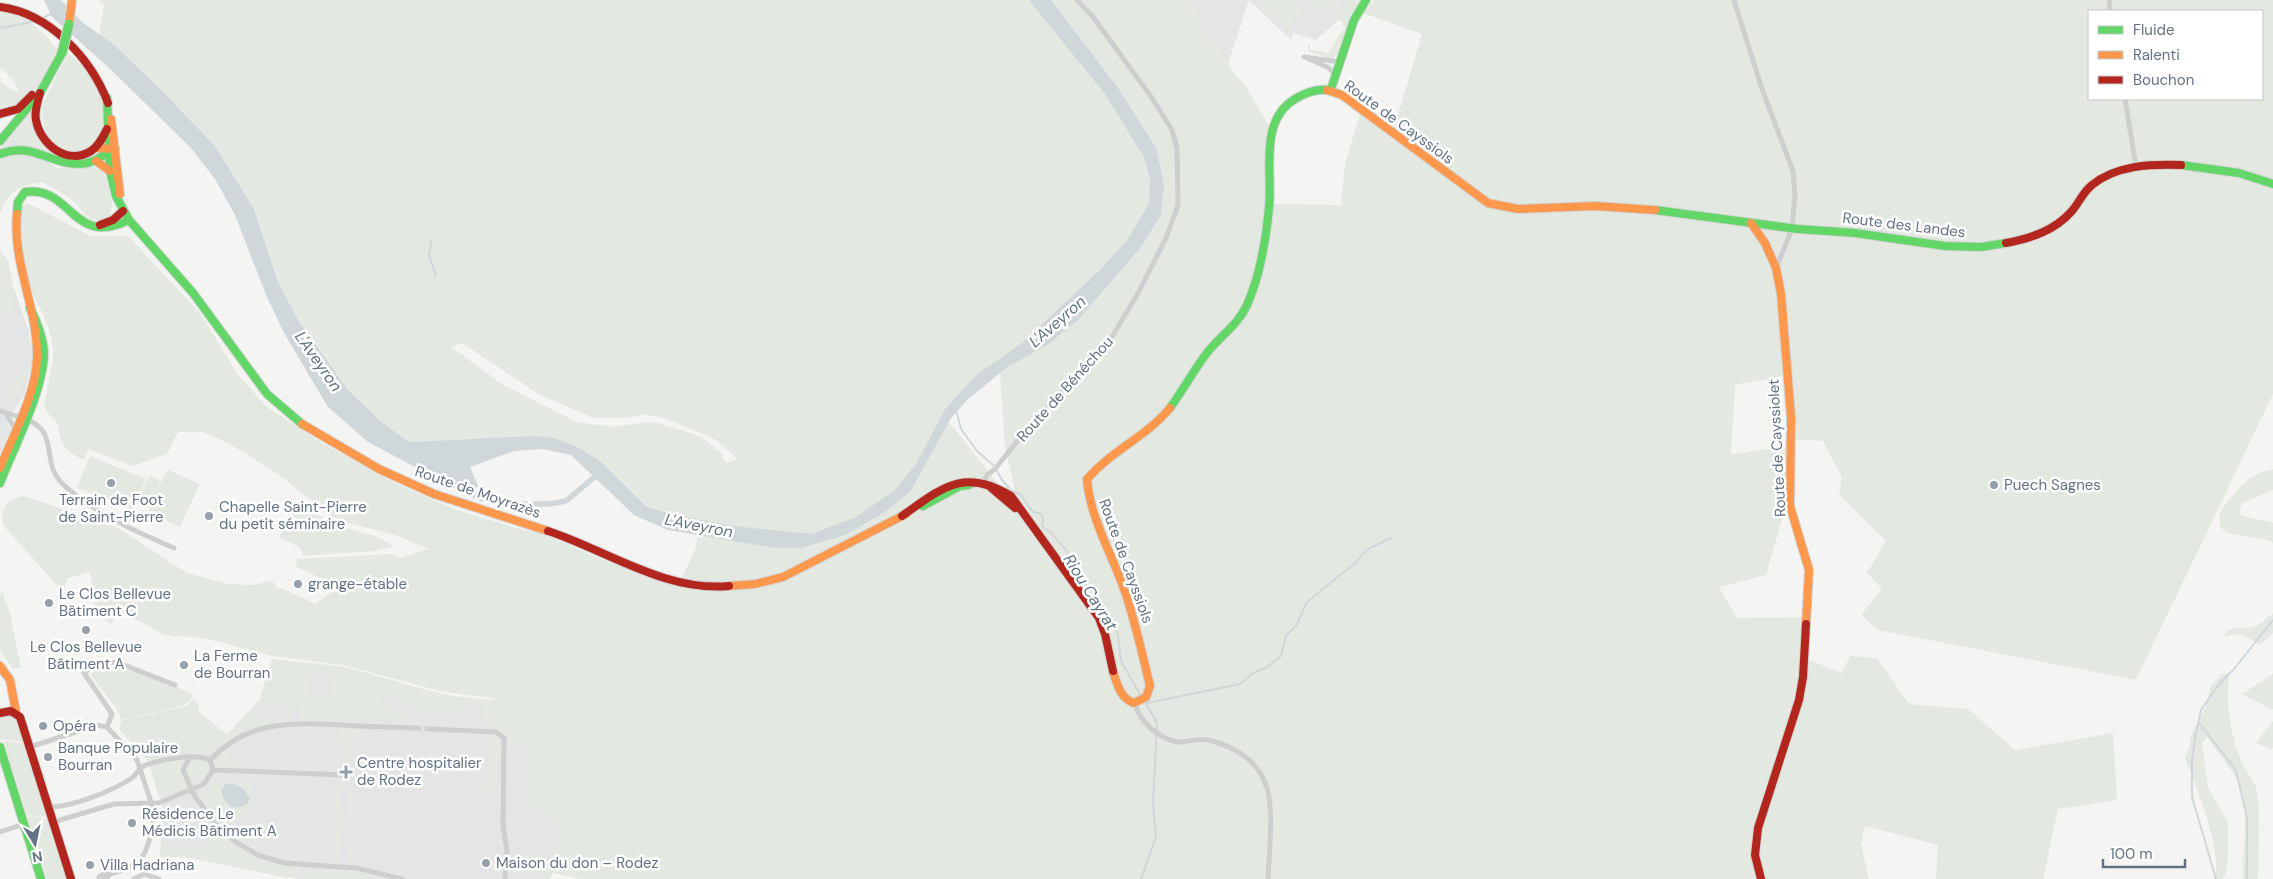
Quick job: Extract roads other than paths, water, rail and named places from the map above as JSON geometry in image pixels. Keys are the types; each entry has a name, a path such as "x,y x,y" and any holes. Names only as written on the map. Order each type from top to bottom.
{"main road":[{"path":"0,141 40,93 55,68 62,52 72,0"},
{"path":"1331,89 1354,20 1366,0"},
{"path":"0,7 21,10 38,19 91,66 100,79 107,98 110,171 121,208"},
{"path":"0,114 18,109 55,68"},
{"name":"Route de Cayssiols","path":"1136,703 1146,695 1150,686 1128,599 1089,502 1087,479 1155,425 1169,409 1207,352 1243,312 1249,300 1264,243 1270,206 1270,143 1274,122 1284,105 1294,98 1318,89 1331,89 1342,95 1488,203 1504,208 1608,205 1772,226"},
{"path":"40,93 36,119 39,130 48,144 62,154 70,156 91,153 104,138 107,129"},
{"path":"93,226 103,225 121,208 121,198 107,129 107,98"},
{"path":"0,154 10,149 25,148 61,163 85,164 96,161 110,149"},
{"path":"96,148 110,149"},
{"path":"96,161 110,171"},
{"name":"Route des Landes","path":"1772,226 1792,229 1827,229 1947,246 1996,245 2028,239 2051,230 2071,213 2095,182 2114,172 2136,167 2154,165 2198,167 2235,172 2273,184"},
{"path":"0,484 33,379 37,357 34,334 26,302 12,260 10,223 14,200 27,192 41,191 51,196 74,216 93,226 103,229 117,226 129,220"},
{"name":"Route de Moyrazès","path":"121,208 129,220 193,293 251,373 288,414 333,444 379,469 434,494 556,534 658,576 690,584 723,587 755,584 783,577 960,486 983,482"},
{"name":"Route de Cayssiolet","path":"1751,223 1765,243 1776,268 1784,313 1792,438 1790,506 1809,570 1803,677 1799,700 1758,828 1756,855 1760,878"},
{"path":"0,468 20,423"},
{"path":"983,482 1022,514 1099,618 1106,634 1120,694 1126,701 1136,703"},
{"path":"0,666 10,680 16,712 20,717 72,878"},
{"path":"1,712 12,695"},
{"path":"1,712 16,712"},
{"path":"0,747 2,760 41,879"}],"street":[{"name":"Route de Bénéchou","path":"983,482 1022,435 1110,340 1137,295 1166,238 1178,205 1177,148 1172,130 1146,90 1092,17 1077,0"},
{"path":"1734,0 1762,89 1793,171 1795,194 1792,229 1776,268"},
{"path":"1336,75 1329,68 1304,57 1340,62"},
{"path":"2125,100 2136,167"},
{"path":"3,412 20,423"},
{"path":"3,412 20,423 38,427 44,433 50,465 66,488 126,527 174,548"},
{"path":"107,727 112,714 84,673 92,667 110,662 119,663 175,685"},
{"path":"1136,703 1138,714 1157,732 1169,740 1180,742 1208,740 1242,754 1254,762 1267,790 1269,810 1268,879"},
{"path":"30,747 97,725 107,727 137,760 152,805 154,820 141,859 132,866 107,878 104,874 96,878"},
{"path":"210,760 225,745 241,736 276,725 417,728"},
{"path":"429,729 496,732 504,738 503,825 507,851 505,879"},
{"path":"190,756 183,770 204,810 236,842 258,855 284,863 356,868 402,879"},
{"path":"49,807 58,807 108,790 134,776 141,768 149,764 190,756 203,757 210,760"},
{"path":"54,824 60,820 114,804 142,802 152,805 193,790 204,784 213,770 210,760"},
{"path":"213,770 346,775"},
{"path":"0,832 24,824"},
{"path":"134,879 144,874 159,879"},
{"path":"1760,878 1769,879"}],"water":[{"name":"L'Aveyron","path":"44,0 61,0 82,22 113,44 215,146 254,209 278,282 298,320 348,390 380,421 409,442 532,436 555,438 579,448 601,462 647,507 733,526 812,534 856,517 895,490 916,464 945,409 975,376 1022,343 1099,271 1128,239 1149,203 1150,178 1144,157 1105,94 1029,0 1051,0 1118,88 1156,148 1164,185 1161,215 1140,248 1079,319 1049,344 1006,368 968,399 951,418 910,492 885,512 845,535 801,548 775,548 668,530 634,515 571,455 542,449 514,451 470,467 478,486 474,492 468,495 368,442 328,407 284,333 266,295 235,215 215,179 191,148 107,66 52,17"},
{"path":"231,783 244,789 250,799 242,807 230,806 224,799 221,790 226,784"}],"waterway":[{"path":"41,19 52,13"},
{"path":"0,28 37,21"},
{"path":"431,241 429,255 436,276"},
{"path":"956,410 961,429 977,451 994,466"},
{"name":"Riou Cayrat","path":"997,471 1002,480 1011,490 1020,494 1033,512 1041,514 1042,526 1067,551 1086,585 1099,598 1100,609 1112,622 1118,635 1121,661 1141,696"},
{"path":"507,504 549,504 566,501 599,473"},
{"path":"472,494 482,499"},
{"path":"1147,703 1240,684 1253,673 1267,667 1281,656 1286,636 1296,626 1307,602 1354,564 1368,549 1391,538"},
{"path":"2216,879 2192,797 2192,760 2201,710 2220,683 2234,669 2273,620"},
{"path":"1141,879 1156,837 1153,804 1157,723 1144,700"},
{"path":"2199,723 2235,769 2237,775 2247,818 2247,879"}],"tunnel":[{"path":"417,728 429,729"}],"place":[{"name":"Terrain de Foot de Saint-Pierre","path":"111,483"},
{"name":"Puech Sagnes","path":"1994,485"},
{"name":"Chapelle Saint-Pierre du petit séminaire","path":"209,516"},
{"name":"grange-étable","path":"298,584"},
{"name":"Le Clos Bellevue Bâtiment C","path":"49,603"},
{"name":"Le Clos Bellevue Bâtiment A","path":"86,630"},
{"name":"La Ferme de Bourran","path":"184,665"},
{"name":"Opéra","path":"43,726"},
{"name":"Banque Populaire Bourran","path":"48,757"},
{"name":"Centre hospitalier de Rodez","path":"346,772"},
{"name":"Résidence Le Médicis Bâtiment A","path":"132,823"},
{"name":"Maison du don – Rodez","path":"486,863"},
{"name":"Villa Hadriana","path":"90,865"}]}
